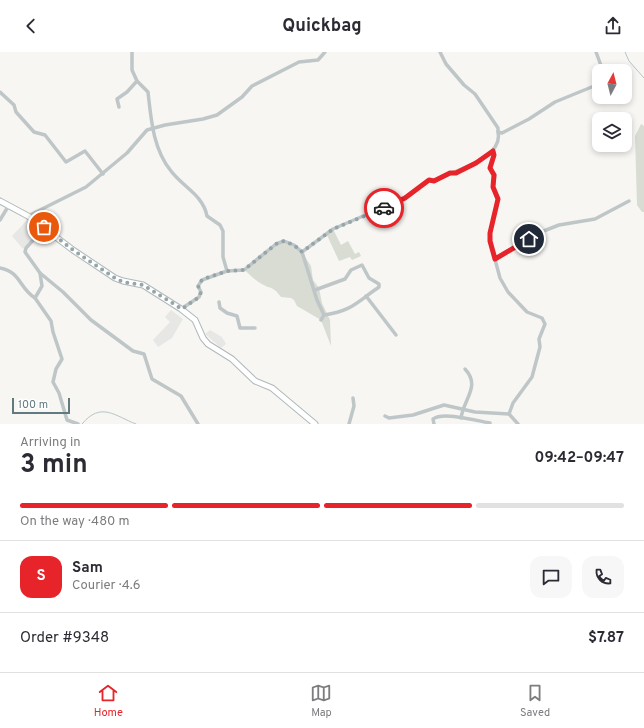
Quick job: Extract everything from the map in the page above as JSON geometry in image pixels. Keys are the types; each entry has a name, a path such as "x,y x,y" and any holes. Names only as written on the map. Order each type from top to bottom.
{"main road":[{"path":"0,200 28,216 73,250 115,278 123,282 143,285 182,309 195,320 203,338 208,344 232,359 255,381 272,388 315,424"}],"street":[{"path":"132,52 132,70 137,81 148,92 152,128 161,155 171,172 198,198 206,210 207,216 220,225 224,231 223,257 227,271"},
{"path":"28,216 86,187 127,153 147,130 203,119 217,114 242,97 252,86 299,62 318,60 325,52"},
{"path":"440,52 446,64 464,85 475,94 496,124 499,137 493,151 494,155 490,168 494,175 493,187 498,199 490,233 490,241 500,278 508,292 527,312 542,318 545,324 539,339 540,347 532,377 513,402 509,414"},
{"path":"596,52 600,64"},
{"path":"119,107 118,99 137,81"},
{"path":"498,132 504,132 554,102 592,87"},
{"path":"0,92 14,105 16,112 34,132 44,135 66,162 85,151 103,174"},
{"path":"302,252 333,229 405,198 429,180 434,181 450,173 456,173 476,163 493,151"},
{"path":"495,259 536,234 559,225 594,219 629,201"},
{"path":"0,220 9,205"},
{"path":"44,227 25,250 26,256 40,273 63,292 91,320 108,331 133,351 144,354 152,379 181,396 198,424"},
{"path":"182,309 199,297 201,292 198,286 202,280 227,271 244,270 276,244 284,241 294,245 302,252 324,315"},
{"path":"314,290 345,279 351,270 362,265 370,278 379,284 379,287 355,305 341,312 324,315 321,320"},
{"path":"0,268 9,269 14,273 29,294 35,298 51,321 62,359 56,369 52,382 59,393 65,408 67,420 78,424"},
{"path":"35,298 42,286 40,273"},
{"path":"366,296 396,335"},
{"path":"219,302 220,308 227,313 237,316 240,328 255,328"},
{"path":"461,418 462,409 473,386 471,376 465,369"},
{"path":"349,424 354,406 353,398"},
{"path":"385,416 389,418 413,415 444,405 482,412 509,414 518,424"},
{"path":"434,424 433,419 435,417 445,415 481,423 490,423"}],"shaded area":[{"path":"641,124 644,126 644,212 642,212 637,205 635,136"},
{"path":"28,219 40,230 23,249 12,236"},
{"path":"333,229 341,245 348,241 355,254 359,252 361,256 352,260 350,257 339,261 326,233"},
{"path":"284,241 301,251 311,266 313,280 319,288 322,303 330,320 331,346 321,320 297,306 291,298 281,297 274,289 259,283 244,270 276,244"},
{"path":"171,310 183,319 172,338 158,347 153,340 170,322 165,317"},
{"path":"210,330 222,337 226,344 221,348 205,334"}],"waterway":[{"path":"625,52 629,61 644,78"},
{"path":"82,424 89,417 96,413 102,412 115,414 136,424"}],"way so far":[{"path":"44,227 73,250 115,278 123,282 143,285 182,309 184,306 199,297 201,292 198,286 202,280 227,271 244,270 276,244 284,241 294,245 302,252 333,229 384,208"}],"route":[{"path":"384,208 405,198 429,180 434,181 450,173 456,173 476,163 493,151 494,155 490,168 494,174 493,187 498,199 490,233 490,241 495,259 529,239"}]}
